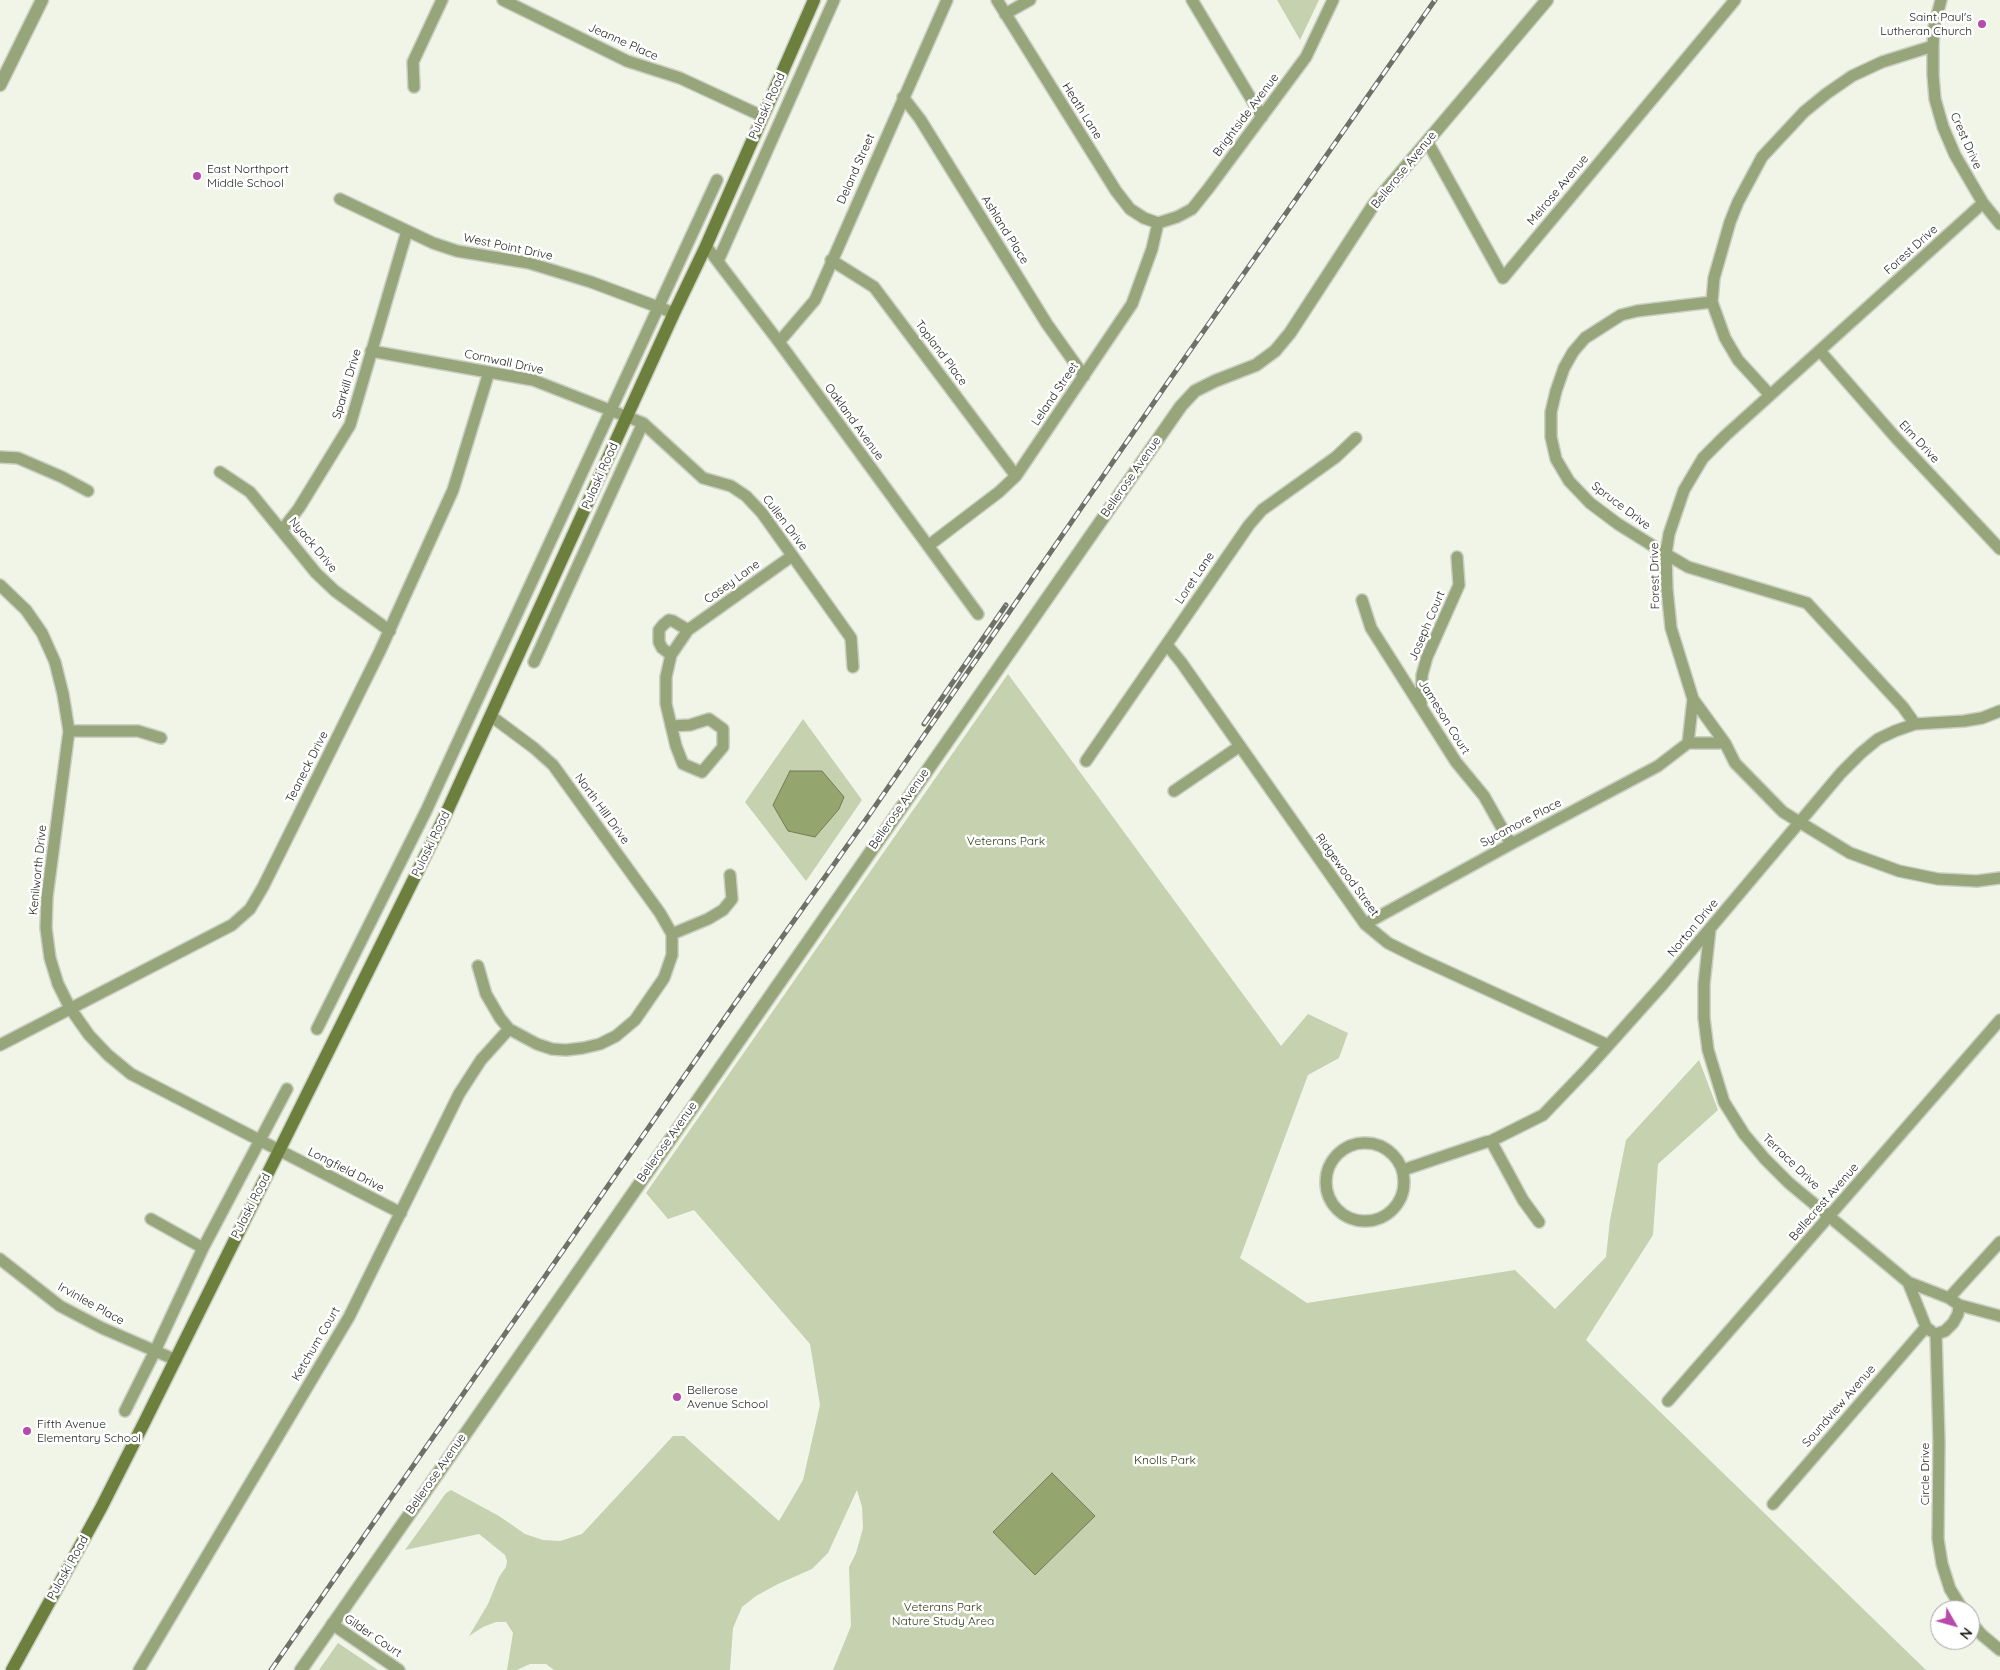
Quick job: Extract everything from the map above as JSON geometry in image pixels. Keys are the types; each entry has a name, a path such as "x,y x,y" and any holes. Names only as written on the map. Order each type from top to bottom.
{"main road":[{"name":"Pulaski Road","path":"12,1670 101,1508 444,818 706,246 814,0"}],"street":[{"path":"0,83 42,0"},
{"path":"414,88 413,62 442,0"},
{"name":"Jeanne Place","path":"503,0 627,61 680,78 762,116"},
{"path":"718,262 834,0"},
{"name":"Deland Street","path":"779,342 814,300 947,0"},
{"name":"Heath Lane","path":"997,0 1116,192 1130,209 1144,218 1158,223"},
{"path":"1006,14 1030,0"},
{"path":"1192,0 1262,117"},
{"name":"Brightside Avenue","path":"1158,223 1177,217 1192,209 1306,57 1332,0"},
{"name":"Bellerose Avenue","path":"301,1670 1181,406 1195,391 1256,365 1275,351 1290,333 1374,204 1547,0"},
{"name":"Melrose Avenue","path":"1427,141 1503,278 1735,0"},
{"name":"Crest Drive","path":"1941,0 1934,27 1932,75 1935,99 1943,127 1955,155 1983,203 2000,224"},
{"path":"1770,396 1738,360 1724,338 1712,302 1714,278 1730,222 1738,202 1762,157 1782,134 1818,100 1852,76 1882,62 1933,46"},
{"name":"Ashland Place","path":"903,97 920,119 1047,324 1084,376"},
{"path":"317,1029 426,811 717,180"},
{"name":"West Point Drive","path":"340,199 407,231 457,251 538,266 591,282 674,313"},
{"name":"Forest Drive","path":"1983,203 1726,434 1703,458 1684,490 1674,515 1666,554 1671,628 1693,699 1725,743 1735,762 1783,812 1850,853 1899,871 1938,879 1977,881 2000,878"},
{"name":"Leland Street","path":"928,546 999,492 1016,476 1132,304 1152,249 1158,223"},
{"name":"Sparkill Drive","path":"282,530 300,508 350,425 407,231"},
{"name":"Oakland Avenue","path":"706,246 779,342 978,614"},
{"name":"Topland Place","path":"831,260 874,287 1016,476"},
{"name":"Spruce Drive","path":"1712,302 1637,311 1621,316 1585,338 1573,352 1564,368 1551,412 1551,437 1556,459 1569,481 1590,503 1618,524 1666,554 1688,566 1807,603 1903,707 1915,724"},
{"name":"Cornwall Drive","path":"371,351 532,380 628,416"},
{"name":"Elm Drive","path":"1820,351 1896,438 2000,549"},
{"name":"Teaneck Drive","path":"0,1045 232,925 250,909 263,887 390,630 453,490 490,372"},
{"name":"Cullen Drive","path":"628,416 643,423 703,478 731,486 746,496 762,513 852,638 853,667"},
{"path":"534,662 643,423"},
{"name":"Loret Lane","path":"1086,761 1249,525 1262,510 1336,457 1356,438"},
{"path":"0,457 18,458 62,476 88,492"},
{"name":"Nyack Drive","path":"220,472 250,492 316,573 335,591 390,630"},
{"name":"Casey Lane","path":"671,726 690,726 709,719 723,729 723,747 702,772 683,764 676,746 671,726 666,704 666,677 671,655 688,630 792,556"},
{"name":"Joseph Court","path":"1422,706 1422,675 1427,657 1459,585 1457,557"},
{"name":"Kenilworth Drive","path":"0,585 26,610 42,634 55,662 69,731 47,897 46,928 50,958 58,984 70,1008 96,1042 131,1074 279,1151"},
{"name":"Jameson Court","path":"1362,600 1371,628 1456,762 1484,796 1511,844"},
{"path":"671,655 662,648 659,642 659,630 669,620 688,630"},
{"name":"Ridgewood Street","path":"1166,645 1181,662 1364,924 1388,943 1410,954 1608,1045"},
{"path":"1693,699 1688,743 1725,743"},
{"name":"Norton Drive","path":"1403,1170 1491,1141 1543,1115 1577,1081 1710,929 1841,773 1878,739 1915,724 1964,722 2000,711"},
{"name":"North Hill Drive","path":"491,716 534,748 553,765 660,913 672,934"},
{"path":"69,731 138,731 161,738"},
{"name":"Sycamore Place","path":"1364,924 1658,766 1688,743"},
{"path":"1174,790 1240,746"},
{"path":"426,811 444,818"},
{"path":"478,966 486,994 500,1018 509,1028 537,1044 552,1049 566,1050 600,1044 616,1036 635,1020 664,978 672,955 672,934 708,919 723,910 732,899 730,875"},
{"name":"Terrace Drive","path":"1710,929 1704,984 1704,1018 1708,1050 1724,1102 1744,1134 1789,1183 1908,1282 1954,1301 2000,1316"},
{"path":"342,980 360,989"},
{"name":"Bellecrest Avenue","path":"1668,1401 2000,1020"},
{"name":"Ketchum Court","path":"139,1670 349,1317 458,1094 481,1060 509,1028"},
{"path":"125,1411 203,1248 287,1089"},
{"path":"1491,1141 1523,1200 1539,1222"},
{"path":"1365,1142 1383,1147 1397,1159 1403,1170 1405,1183 1402,1197 1395,1208 1384,1217 1371,1221 1357,1221 1344,1216 1334,1206 1328,1194 1326,1182 1328,1170 1333,1159 1342,1150 1353,1144 1365,1142"},
{"name":"Longfield Drive","path":"279,1151 401,1213"},
{"path":"151,1219 203,1248"},
{"path":"1908,1282 1926,1326 1936,1334 1945,1331 1958,1314 1954,1301 2000,1242"},
{"name":"Irvinlee Place","path":"0,1259 60,1306 102,1328 176,1360"},
{"name":"Soundview Avenue","path":"1772,1504 1926,1326"},
{"name":"Circle Drive","path":"1936,1334 1939,1442 1938,1539 1942,1564 1950,1589 1957,1600"},
{"name":"Gilder Court","path":"332,1624 399,1670"},
{"path":"1980,1633 2000,1650"}],"green space":[{"path":"1277,0 1319,0 1300,40"},
{"name":"Knolls Park","path":"1008,674 1281,1046 1308,1014 1348,1033 1339,1058 1308,1075 1240,1258 1307,1303 1515,1270 1555,1309 1606,1257 1610,1220 1626,1140 1699,1060 1718,1110 1658,1164 1653,1235 1586,1340 1926,1670 833,1670 851,1626 849,1567 856,1553 863,1528 862,1507 857,1490 828,1553 812,1569 778,1584 756,1596 742,1607 733,1628 730,1670 554,1670 546,1664 530,1664 517,1670 507,1670 513,1633 506,1622 496,1622 483,1627 469,1636 488,1604 499,1577 506,1567 505,1555 479,1534 405,1550 446,1493 451,1490 499,1516 525,1534 543,1540 560,1541 582,1534 673,1436 684,1436 779,1521 803,1480 820,1405 810,1344 694,1210 668,1219 646,1193"},
{"path":"803,719 862,800 806,881 745,802"},
{"path":"338,1643 378,1670 319,1670"}],"shaded area":[{"path":"790,771 822,771 844,797 839,809 815,837 788,831 773,805"},
{"path":"1052,1473 1095,1516 1035,1575 993,1532"}],"railway":[{"path":"271,1670 736,1002 867,818 1435,0"},
{"path":"924,724 1006,605"}],"place":[{"name":"Saint Paul's Lutheran Church","path":"1982,24"},
{"name":"East Northport Middle School","path":"197,176"},
{"name":"Bellerose Avenue School","path":"677,1397"},
{"name":"Fifth Avenue Elementary School","path":"27,1431"}],"park label":[{"name":"Veterans Park","path":"1006,841"},
{"name":"Veterans Park Nature Study Area","path":"943,1614"}]}
